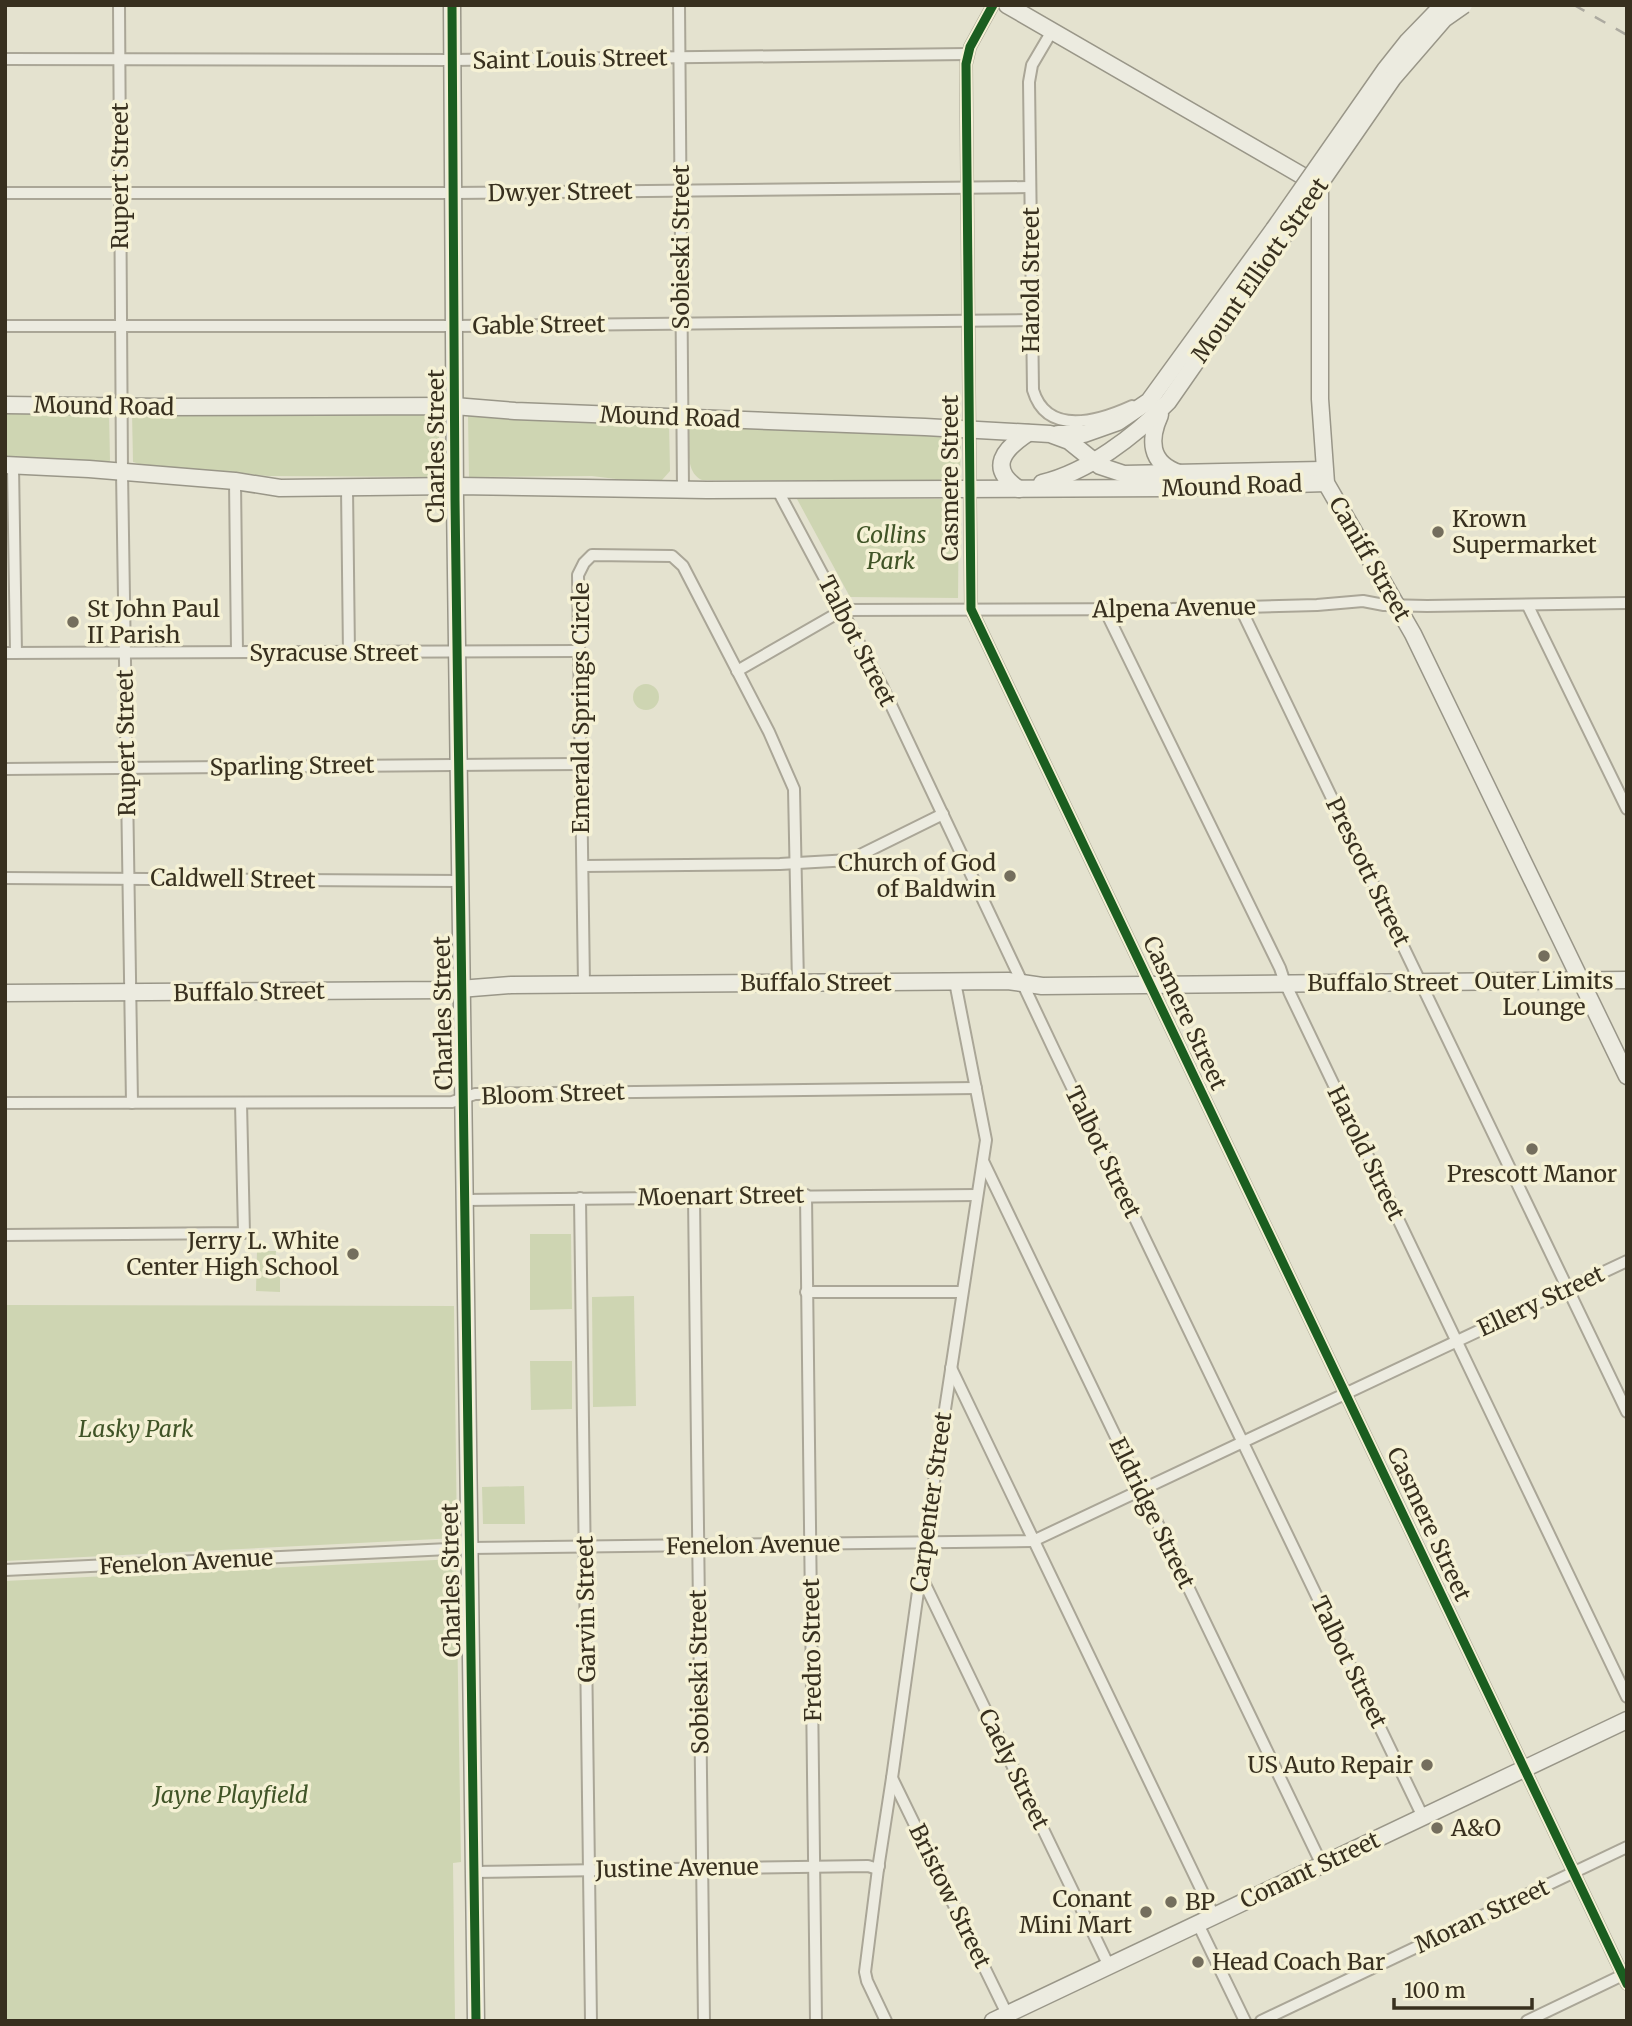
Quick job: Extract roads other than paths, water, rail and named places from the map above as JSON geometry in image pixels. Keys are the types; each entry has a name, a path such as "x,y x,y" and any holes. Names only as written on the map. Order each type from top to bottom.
{"street":[{"name":"Rupert Street","path":"119,5 122,472 132,1103"},
{"name":"Charles Street","path":"452,5 454,406 476,2021"},
{"name":"Sobieski Street","path":"679,5 683,489"},
{"name":"Casmere Street","path":"993,5 967,54 971,609 1625,1978"},
{"name":"Caniff Street","path":"1007,5 1301,175 1321,192 1320,399 1325,476 1398,605 1627,1076"},
{"name":"Mount Elliott Street","path":"1279,232 1385,70 1408,41 1443,5"},
{"name":"Mount Elliott Street","path":"1019,489 1054,480 1080,469 1134,433 1393,78 1444,19 1464,5"},
{"name":"Harold Street","path":"1052,31 1029,73 1033,390 1039,405 1051,416 1072,422 1095,419 1162,398"},
{"name":"Saint Louis Street","path":"5,59 452,60 967,54"},
{"name":"Dwyer Street","path":"5,192 453,193 1031,187"},
{"name":"Gable Street","path":"5,326 454,326 1031,320"},
{"name":"Mount Elliott Street","path":"1050,434 1084,435 1118,422 1162,398"},
{"path":"1162,398 1153,432 1153,447 1165,466 1185,474"},
{"name":"Mound Road","path":"5,405 454,406 515,411 969,429 1050,434 1069,441 1108,470 1124,474 1325,476"},
{"path":"1019,489 1007,481 1002,466 1004,454 1010,445 1028,433"},
{"name":"Mound Road","path":"9,466 235,481 280,488 1170,488 1325,476"},
{"path":"9,466 10,653"},
{"path":"235,481 237,652"},
{"path":"347,488 349,653"},
{"name":"Talbot Street","path":"778,489 843,610 943,814 1423,1816"},
{"name":"Emerald Springs Circle","path":"584,984 578,575 592,555 672,556 683,566 769,732 794,789 797,984"},
{"name":"Alpena Avenue","path":"737,671 843,610 1105,610 1317,606 1363,601 1384,605 1528,606 1627,603"},
{"path":"1528,606 1627,809"},
{"name":"Prescott Street","path":"1240,607 1627,1412"},
{"name":"Harold Street","path":"1105,610 1280,968 1627,1696"},
{"name":"Syracuse Street","path":"10,653 578,651"},
{"name":"Sparling Street","path":"5,769 579,764"},
{"path":"583,866 850,860 943,814"},
{"name":"Caldwell Street","path":"5,878 461,881"},
{"name":"Buffalo Street","path":"5,993 447,990 584,984 1008,981 1042,986 1627,980"},
{"name":"Carpenter Street","path":"886,2021 865,1972 920,1574 986,1140 955,982"},
{"name":"Bloom Street","path":"5,1103 452,1102 475,1094 976,1088"},
{"path":"5,1235 244,1233 241,1103"},
{"name":"Eldridge Street","path":"983,1161 1322,1865"},
{"name":"Fredro Street","path":"806,1195 816,2021"},
{"name":"Moenart Street","path":"465,1199 977,1195"},
{"name":"Sobieski Street","path":"694,1197 704,2021"},
{"name":"Garvin Street","path":"580,1198 592,2021"},
{"name":"Ellery Street","path":"1456,1340 1627,1261"},
{"path":"806,1292 962,1292"},
{"name":"Fenelon Avenue","path":"5,1570 470,1548 1033,1541 1134,1493 1142,1492 1456,1340"},
{"path":"951,1368 1214,1916"},
{"name":"Caely Street","path":"920,1574 1108,1964"},
{"name":"Conant Street","path":"1000,2017 1627,1720"},
{"name":"Bristow Street","path":"892,1778 980,1958 1000,2017"},
{"name":"Moran Street","path":"1261,2021 1627,1847"},
{"name":"Justine Avenue","path":"474,1872 814,1866 869,1866 878,1869"},
{"path":"1198,1924 1245,2021"},
{"path":"1527,2021 1625,1978"}],"railway":[{"path":"1574,5 1627,35"}],"place":[{"name":"Krown Supermarket","path":"1438,532"},
{"name":"St John Paul II Parish","path":"73,622"},
{"name":"Church of God of Baldwin","path":"1010,876"},
{"name":"Outer Limits Lounge","path":"1544,956"},
{"name":"Prescott Manor","path":"1532,1149"},
{"name":"Jerry L. White Center High School","path":"353,1254"},
{"name":"US Auto Repair","path":"1427,1765"},
{"name":"A&O","path":"1437,1828"},
{"name":"BP","path":"1171,1902"},
{"name":"Conant Mini Mart","path":"1146,1912"},
{"name":"Head Coach Bar","path":"1198,1962"}],"park label":[{"name":"Collins Park","path":"891,548"},
{"name":"Lasky Park","path":"136,1429"},
{"name":"Jayne Playfield","path":"231,1795"}]}
